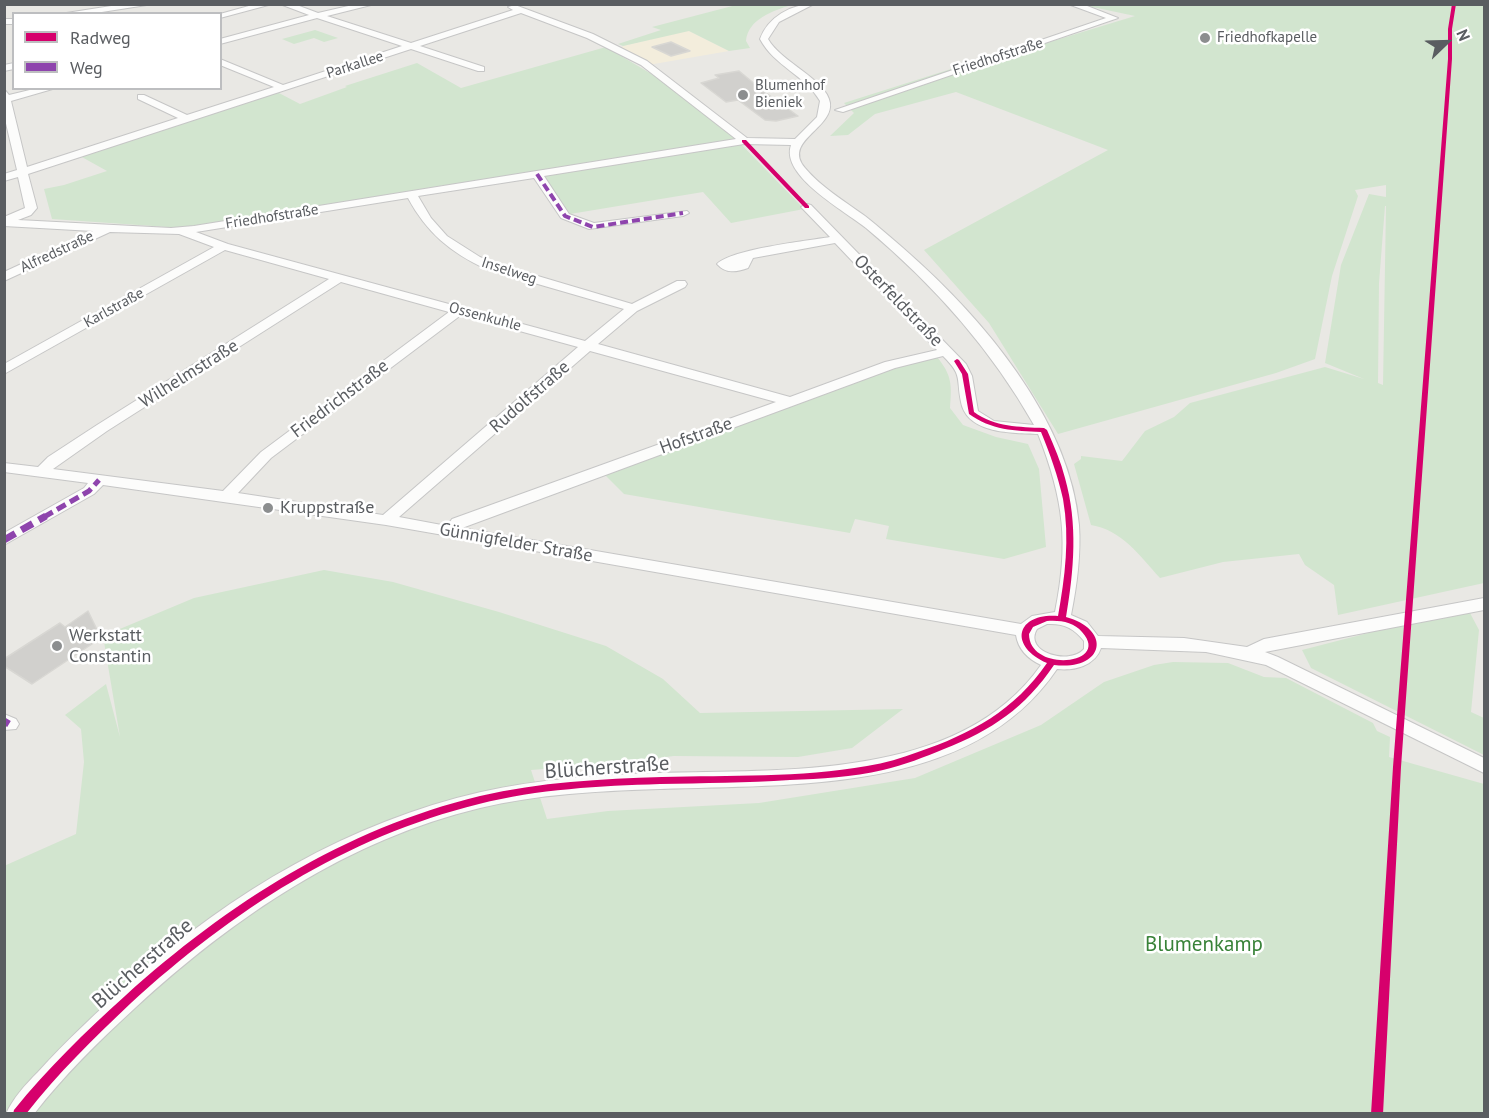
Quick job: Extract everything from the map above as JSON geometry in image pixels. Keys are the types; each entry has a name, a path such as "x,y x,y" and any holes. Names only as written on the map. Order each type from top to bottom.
{"street":[{"path":"81,12 149,4"},
{"path":"222,16 268,4"},
{"path":"284,4 481,69"},
{"path":"222,41 318,15 371,4"},
{"path":"505,4 590,36 644,63 668,79 744,141"},
{"path":"810,4 778,18 770,25 764,39 773,54 814,87 825,101 823,117 797,142 794,157 799,169 892,245 949,301 1007,371 1044,430 1056,458 1070,513 1072,550 1062,618"},
{"name":"Friedhofstraße","path":"840,110 1114,18 1072,4"},
{"name":"Parkallee","path":"4,178 522,10"},
{"path":"222,63 283,88"},
{"path":"4,222 27,213 31,208 24,171 10,136 5,96 40,90"},
{"path":"141,97 188,118"},
{"name":"Friedhofstraße","path":"4,222 182,230 744,141 797,142"},
{"path":"537,174 565,216 593,227 682,213"},
{"name":"Inselweg","path":"411,194 426,222 438,236 471,258 490,266 633,309"},
{"name":"Osterfeldstraße","path":"807,207 947,351 965,374 971,413 980,421 1005,428 1044,430"},
{"name":"Alfredstraße","path":"4,277 109,228"},
{"name":"Ossenkuhle","path":"182,230 188,235 224,246 789,401"},
{"name":"Osterfeldstraße","path":"748,255 838,239"},
{"name":"Karlstraße","path":"4,370 224,246"},
{"name":"Wilhelmstraße","path":"40,472 53,460 102,428 340,277"},
{"name":"Rudolfstraße","path":"386,520 588,345 633,309 681,284"},
{"name":"Friedrichstraße","path":"227,496 266,455 459,310"},
{"name":"Hofstraße","path":"450,532 458,523 890,364 947,351"},
{"name":"Günnigfelder Straße","path":"4,467 227,496 386,520 1026,632"},
{"path":"4,540 89,491 99,480"},
{"path":"1251,653 1264,645 1287,640 1485,604"},
{"path":"1062,618 1083,627 1093,642 1091,653 1084,660 1067,664 1052,662 1031,649 1026,641 1026,632 1032,624 1041,619 1062,618"},
{"path":"1093,642 1212,648 1251,653 1272,661 1485,766"},
{"name":"Blücherstraße","path":"18,1113 83,1041 193,942 298,871 355,843 412,820 480,800 540,790 619,783 812,776 882,767 947,746 984,728 1035,687 1052,662"}],"shaded area":[{"path":"689,31 729,51 648,65 620,50 623,46"}],"green space":[{"path":"740,4 791,5 769,13 751,27 746,41 750,48 729,51 689,31 623,46 618,44 661,30 652,27"},
{"path":"1083,5 1484,5 1484,583 1338,615 1334,585 1305,565 1299,554 1223,562 1160,578 1121,538 1112,532 1091,525 1074,464 1081,459 1081,456 1122,461 1145,431 1174,417 1190,403 1325,367 1364,379 1325,363 1341,265 1369,194 1386,197 1386,185 1355,190 1358,196 1332,276 1315,359 1276,373 1058,434 989,323 924,250 1108,150 956,92 875,114 848,135 830,136 854,113 844,103 1014,49 1020,51 1135,16","holes":["1386,206 1383,385 1378,383 1379,283"]},
{"path":"315,30 338,38 324,42 314,38 294,44 282,39"},
{"path":"606,47 665,82 737,140 804,209 731,223 703,192 570,214 540,172 182,228 52,219 44,189 107,171 80,156 277,92 300,104 347,87 345,86 417,63 461,88"},
{"path":"937,357 946,369 950,381 950,408 963,425 996,437 1028,444 1039,469 1046,547 1004,559 886,539 889,526 855,519 850,533 624,494 605,475 892,369"},
{"name":"Blumenkamp","path":"324,570 393,582 606,646 663,679 700,713 903,709 852,748 798,757 674,756 531,770 547,819 608,811 759,803 915,778 1041,725 1104,682 1154,665 1173,662 1228,663 1264,677 1286,678 1373,723 1377,731 1390,737 1389,757 1484,784 1484,1113 5,1113 4,866 76,834 84,762 81,729 65,715 106,684 120,737 103,636 194,598"},
{"path":"1470,613 1479,630 1471,712 1484,718 1484,755 1311,668 1302,650 1372,632"}],"building":[{"path":"671,42 690,51 671,56 652,47"},
{"name":"Blumenhof Bieniek","path":"739,71 798,116 776,121 765,120 738,100 726,102 701,83 719,78 715,75"},
{"name":"Werkstatt Constantin","path":"88,611 101,638 32,684 4,666 4,659 60,623 65,627"}],"marked path":[{"path":"537,174 565,216 593,227 683,213"},
{"path":"4,540 89,491 99,480"},
{"path":"4,721 9,724"}],"cycle path":[{"path":"1377,1114 1397,767 1450,59 1450,29 1454,4"},
{"path":"744,141 807,207"},
{"path":"957,361 965,374 971,413 996,426 1044,430 1054,454 1067,500 1070,522 1069,568 1062,618"},
{"path":"1047,618 1057,618 1077,624 1093,641 1093,650 1087,657 1076,662 1051,662 1038,656 1029,647 1025,634 1031,625 1047,618"},
{"path":"18,1114 87,1038 193,944 281,882 328,856 376,834 427,815 480,800 551,788 624,782 811,776 885,766 955,742 992,722 1026,696 1052,662"}],"place":[{"name":"Friedhofkapelle","path":"1205,38"},
{"name":"Blumenhof Bieniek","path":"743,95"},
{"name":"Kruppstraße","path":"268,508"},
{"name":"Werkstatt Constantin","path":"57,646"}]}
